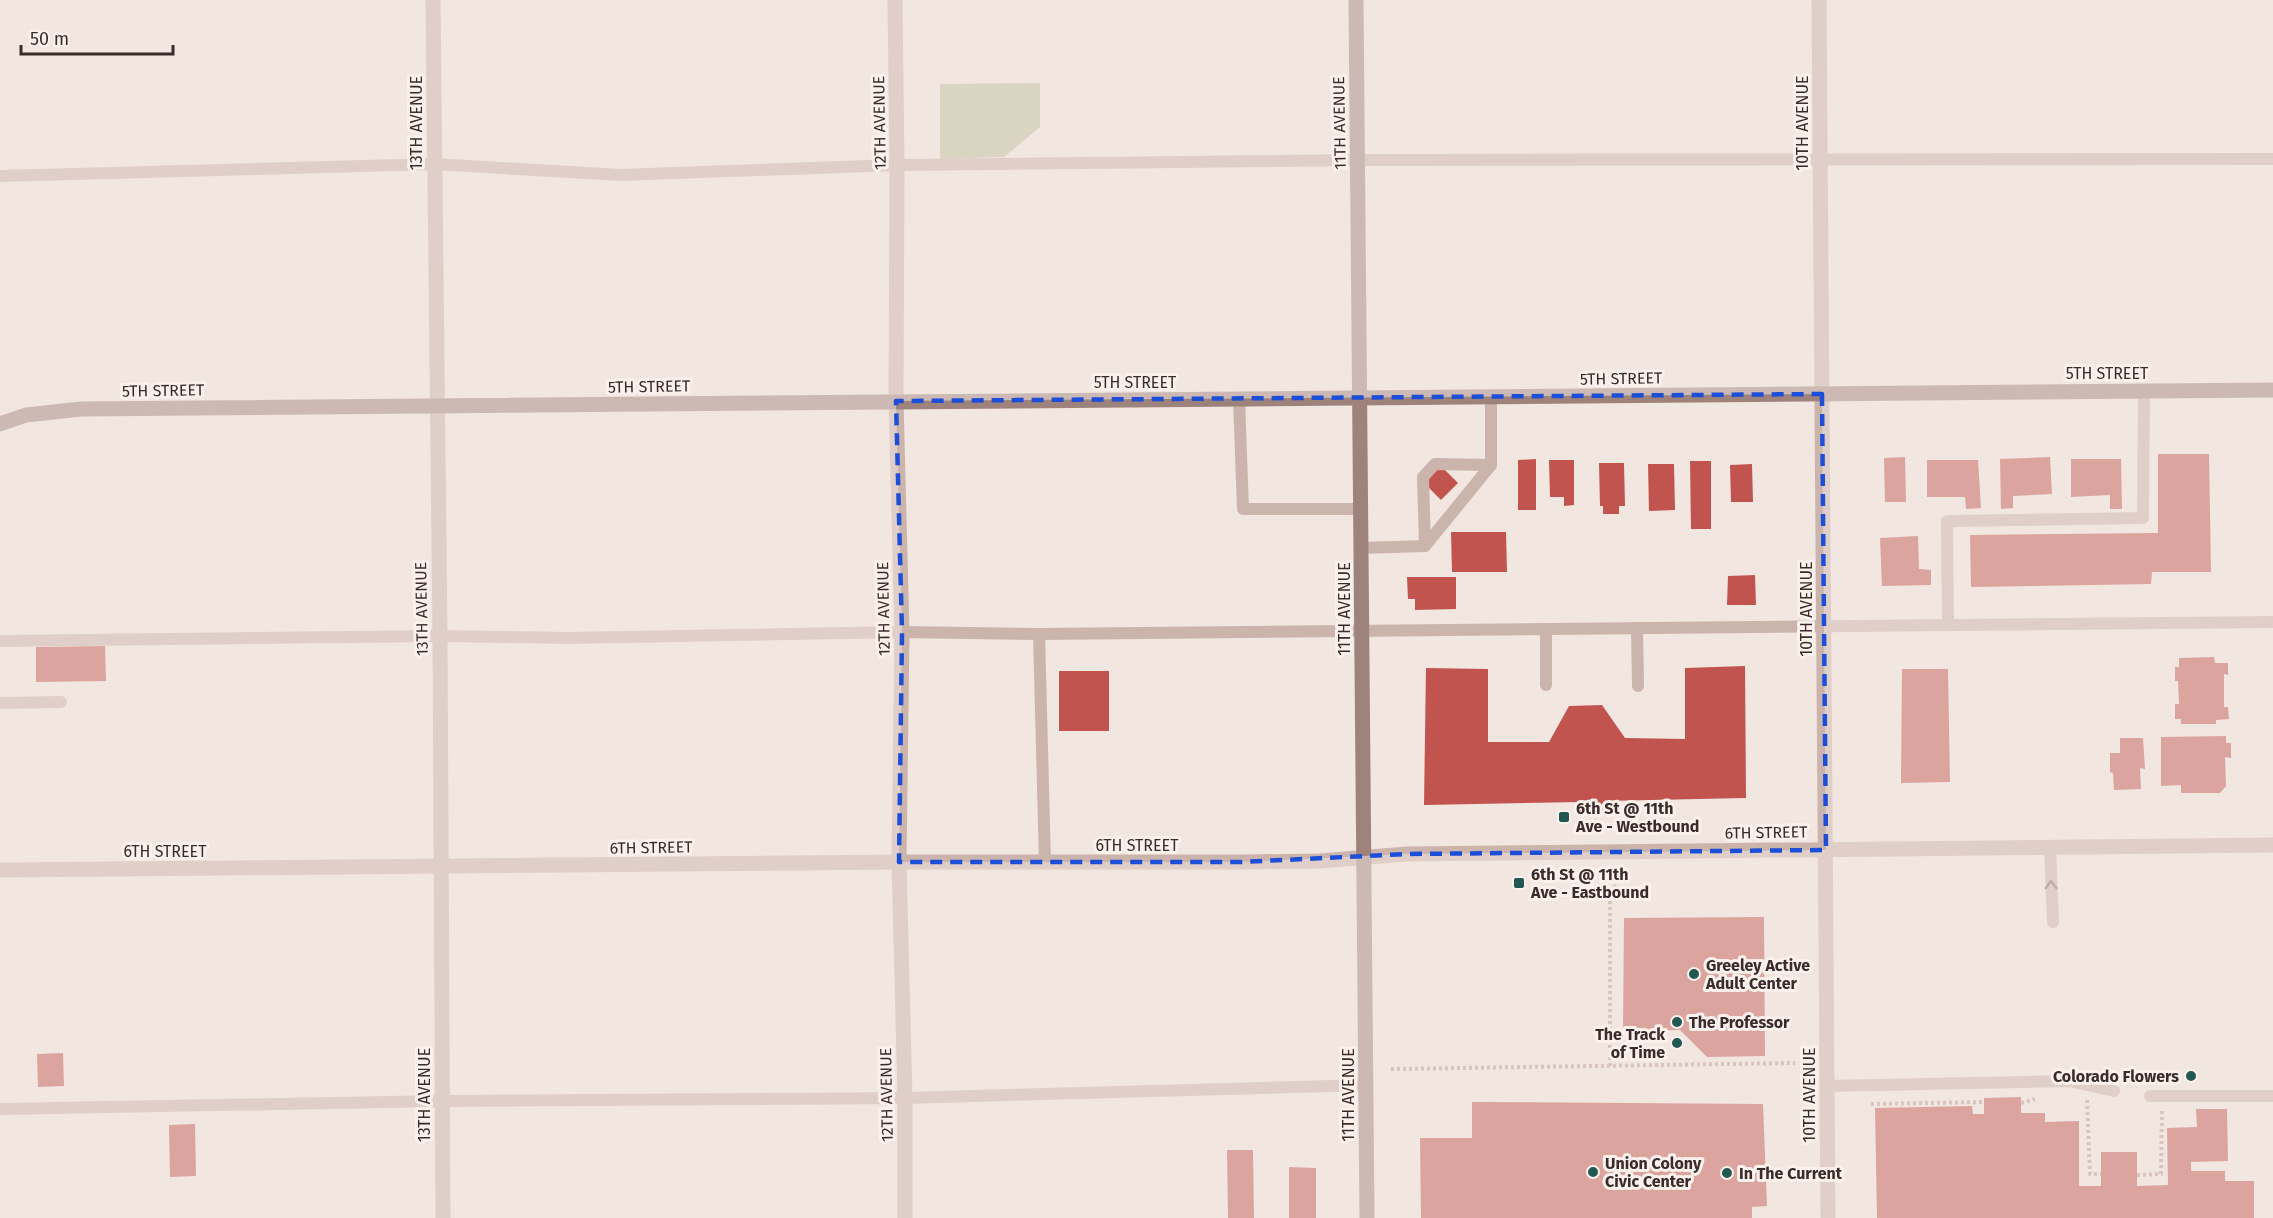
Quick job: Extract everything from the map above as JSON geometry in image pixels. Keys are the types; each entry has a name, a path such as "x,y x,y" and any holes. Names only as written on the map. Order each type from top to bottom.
{"main road":[{"name":"11TH AVENUE","path":"1356,0 1367,1218"},
{"name":"5TH STREET","path":"0,424 26,415 65,410 2273,390"}],"street":[{"name":"13TH AVENUE","path":"433,0 440,636 442,1218"},
{"name":"12TH AVENUE","path":"895,0 896,401 902,632 899,862 905,1098 905,1218"},
{"name":"10TH AVENUE","path":"1819,0 1828,1218"},
{"name":"6TH STREET","path":"0,870 899,862 1252,862 1320,861 1407,854 2273,844"}],"lane":[{"path":"0,176 434,164 620,175 897,165 1358,160 2273,159"},
{"path":"1948,625 1947,521 2143,518 2144,391"},
{"path":"1361,548 1425,546 1491,465 1491,397"},
{"path":"1239,399 1243,509 1361,509"},
{"path":"1425,546 1423,477 1436,464 1491,465"},
{"path":"0,640 440,636 568,638 902,632 1362,631 2273,622"},
{"path":"1637,628 1638,686"},
{"path":"1546,629 1546,685"},
{"path":"1039,633 1045,863"},
{"path":"0,703 61,702"},
{"path":"2050,848 2053,922"},
{"path":"1827,1086 2069,1081 2114,1091"},
{"path":"0,1109 442,1101 905,1098 1366,1085"},
{"path":"2150,1096 2273,1096"}],"path":[{"path":"1610,1066 1610,896 1616,885"},
{"path":"1391,1069 1795,1063"},
{"path":"2021,1103 2044,1096"},
{"path":"2087,1097 2090,1174 2101,1174"},
{"path":"1871,1104 1984,1102"},
{"path":"2137,1175 2161,1174 2162,1108 2173,1108"}],"highlighted area":[{"path":"1822,394 1826,850 1407,854 1241,862 899,862 902,632 896,401"}],"green space":[{"path":"1040,83 1040,127 1004,157 940,159 940,84"}],"building":[{"path":"2158,454 2209,454 2211,572 2152,572 2151,584 1971,587 1970,535 2158,533"},
{"path":"1905,457 1906,502 1885,502 1884,458"},
{"path":"2050,457 2052,494 2013,496 2013,508 2001,509 2000,459"},
{"path":"1536,459 1536,510 1518,510 1518,460"},
{"path":"2071,459 2121,459 2122,509 2110,509 2110,495 2071,497"},
{"path":"1549,460 1574,460 1574,505 1564,506 1564,497 1550,497"},
{"path":"1927,460 1978,460 1981,508 1966,509 1965,497 1927,497"},
{"path":"1690,461 1711,461 1711,529 1691,529"},
{"path":"1599,463 1624,463 1625,506 1619,506 1619,514 1603,514 1603,506 1600,506"},
{"path":"1648,464 1674,464 1675,510 1649,511"},
{"path":"1752,464 1753,502 1731,502 1730,465"},
{"path":"1441,466 1458,483 1441,500 1424,483"},
{"path":"1451,532 1506,532 1507,572 1452,572"},
{"path":"1918,536 1919,569 1931,570 1931,585 1882,586 1880,538"},
{"path":"1755,575 1756,605 1727,605 1728,576"},
{"path":"1407,577 1456,577 1456,609 1415,610 1415,599 1408,599"},
{"path":"105,646 106,681 36,682 36,647"},
{"path":"2214,657 2215,663 2228,663 2228,675 2224,674 2224,707 2228,707 2229,719 2216,720 2216,724 2181,724 2181,719 2175,719 2175,704 2179,704 2175,667 2179,667 2179,658"},
{"path":"1745,666 1746,798 1604,801 1604,811 1580,811 1581,802 1424,805 1426,668 1488,669 1488,742 1549,742 1569,706 1602,705 1625,738 1685,739 1685,668"},
{"path":"1902,669 1948,669 1950,782 1901,783"},
{"path":"1059,671 1109,671 1109,731 1059,731"},
{"path":"2226,736 2226,743 2231,743 2231,758 2225,757 2226,786 2220,793 2181,793 2181,785 2161,786 2161,737"},
{"path":"2120,738 2143,738 2145,769 2140,768 2141,789 2114,790 2113,773 2110,772 2110,753 2120,753"},
{"name":"Greeley Active Adult Center","path":"1764,917 1765,1056 1707,1057 1680,1030 1623,1031 1624,918"},
{"path":"63,1053 64,1086 38,1087 37,1054"},
{"path":"2021,1097 2021,1113 2045,1113 2045,1122 2079,1121 2079,1186 2101,1186 2101,1152 2137,1152 2137,1186 2168,1185 2167,1128 2197,1127 2196,1109 2227,1109 2228,1161 2191,1162 2191,1171 2225,1171 2225,1181 2254,1181 2254,1218 1877,1218 1875,1108 1972,1106 1973,1114 1984,1114 1984,1098"},
{"name":"Union Colony Civic Center","path":"1472,1102 1763,1104 1767,1206 1752,1207 1752,1218 1421,1218 1420,1138 1472,1138"},
{"path":"195,1124 196,1176 170,1177 169,1125"},
{"path":"1227,1150 1253,1150 1254,1218 1228,1218"},
{"path":"1289,1167 1316,1168 1316,1218 1289,1218"}],"place":[{"name":"6th St @ 11th Ave - Westbound","path":"1564,817"},
{"name":"6th St @ 11th Ave - Eastbound","path":"1519,883"},
{"name":"Greeley Active Adult Center","path":"1694,974"},
{"name":"The Professor","path":"1677,1022"},
{"name":"The Track of Time","path":"1677,1043"},
{"name":"Colorado Flowers","path":"2191,1076"},
{"name":"Union Colony Civic Center","path":"1593,1172"},
{"name":"In The Current","path":"1727,1173"}]}
